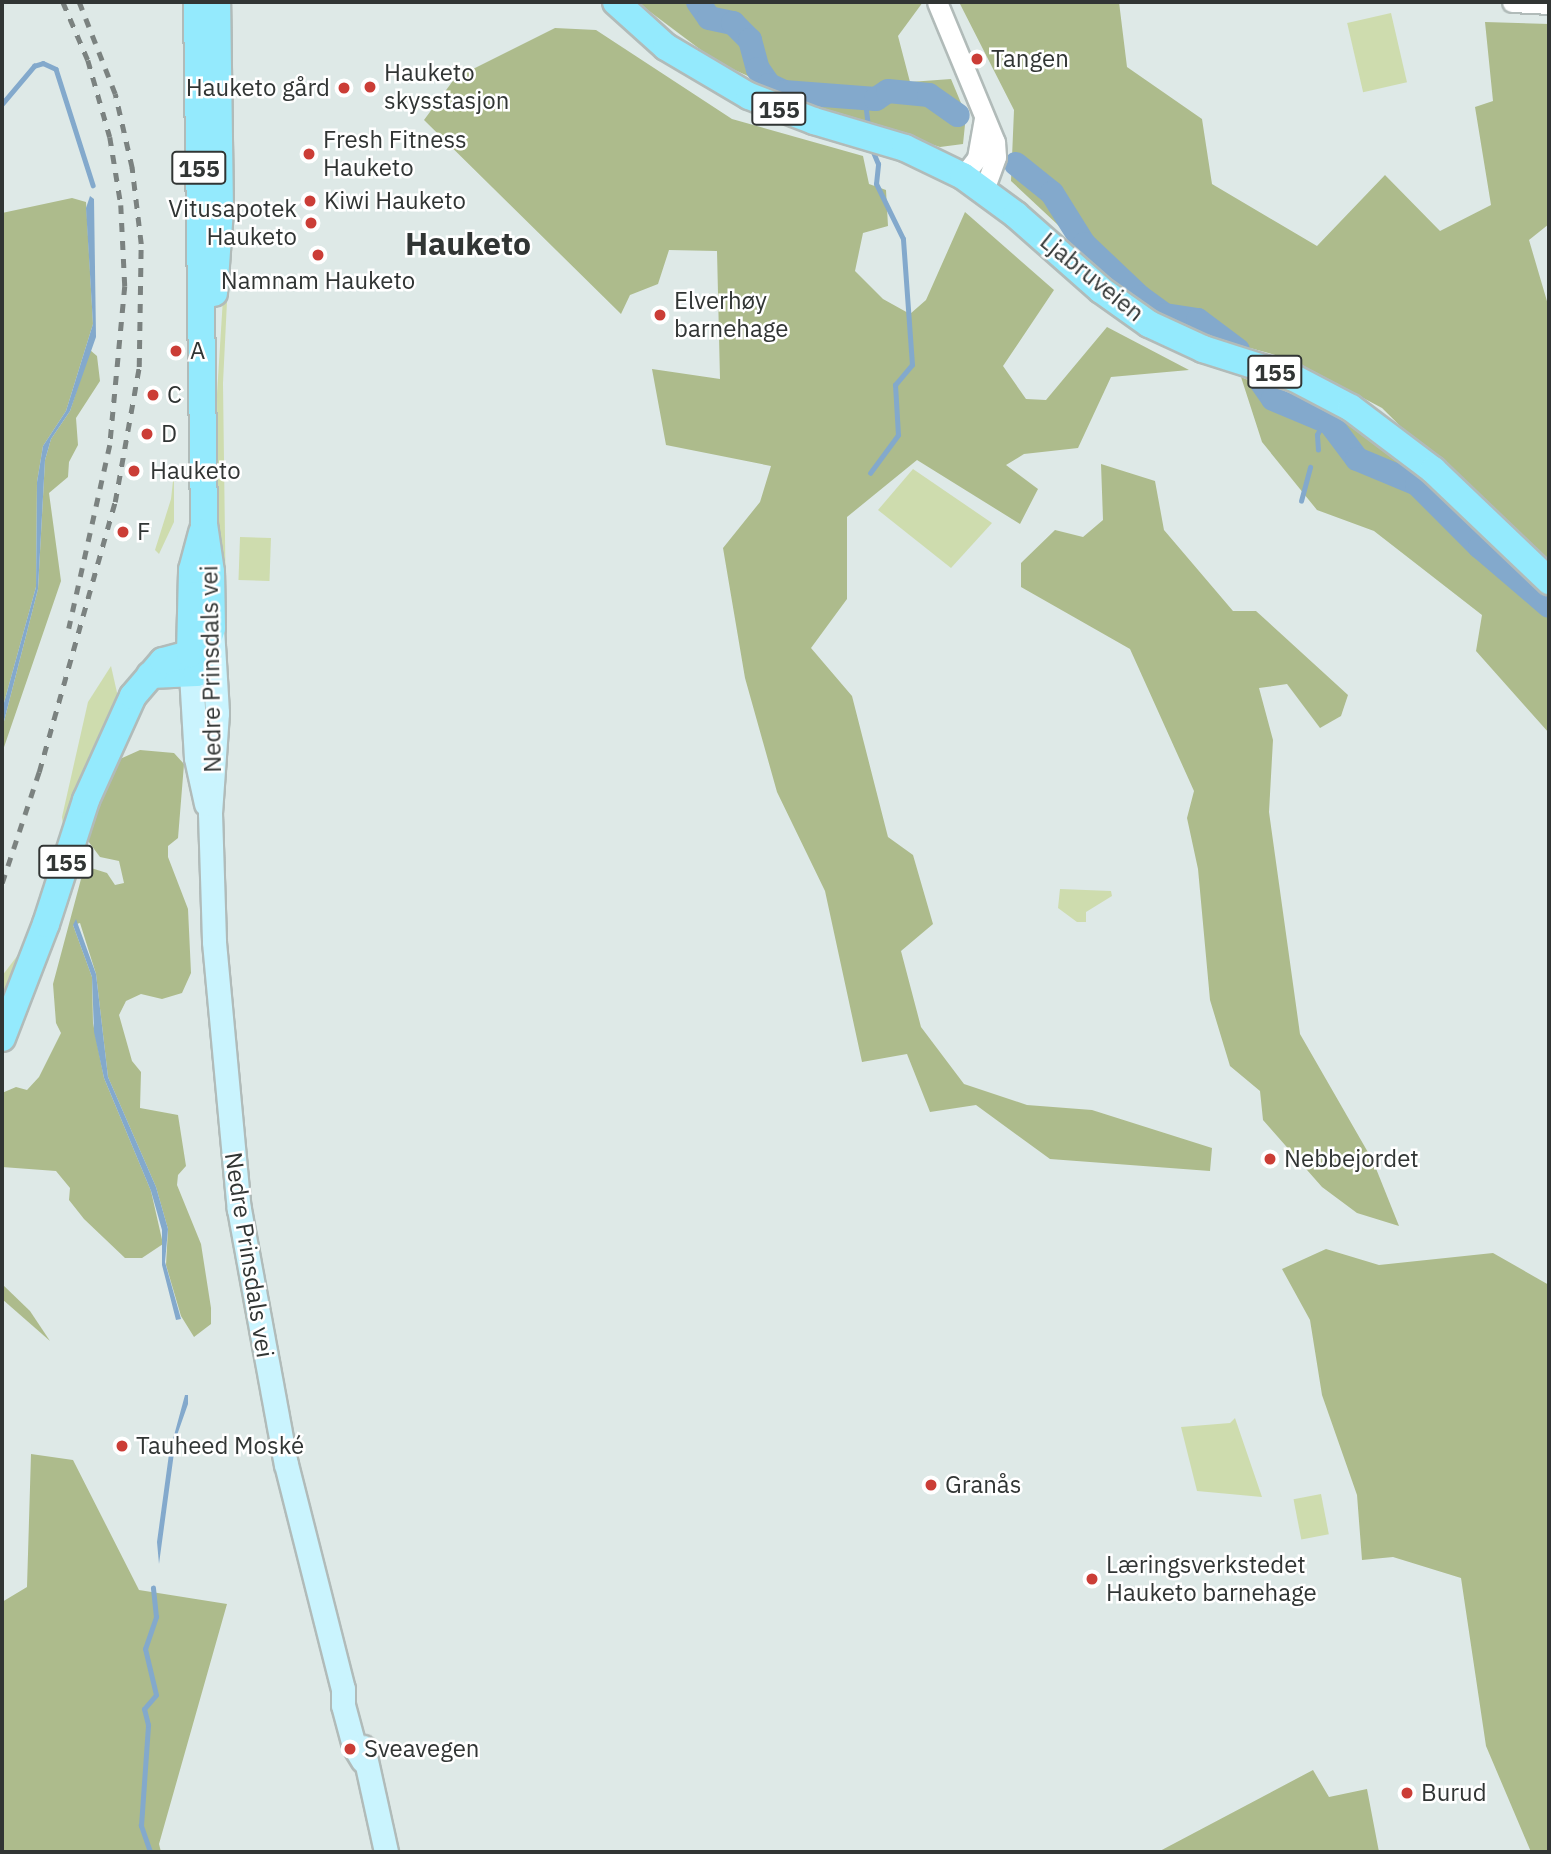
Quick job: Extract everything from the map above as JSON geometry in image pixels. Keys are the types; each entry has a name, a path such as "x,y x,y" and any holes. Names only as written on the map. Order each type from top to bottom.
{"main road":[{"name":"Nedre Prinsdals vei","path":"197,2 204,524 211,572 217,713 209,813 221,1038 244,1248 286,1464 343,1689 352,1703 363,1761 386,1852"},
{"name":"Nedre Prinsdals vei","path":"203,350 212,318 220,223 217,2"},
{"name":"Ljabruveien","path":"616,2 666,47 749,96 814,121 905,148 974,183 1141,319 1203,349 1301,382 1365,417 1469,502 1549,581"},
{"name":"Nedre Prinsdals vei","path":"204,524 192,570 196,758 209,813"},
{"name":"155","path":"2,1038 94,779 133,696 150,675 195,666 212,628"},
{"path":"195,666 213,738"}],"street":[{"path":"937,2 985,119 974,183"},
{"path":"1512,2 1549,4"}],"green space":[{"path":"637,2 923,2 898,36 910,82 951,79 966,115 963,144 940,147 821,109 717,62"},
{"path":"959,2 1119,2 1127,67 1202,119 1212,184 1317,246 1385,175 1440,231 1491,205 1475,107 1493,101 1485,22 1549,24 1549,224 1529,240 1549,308 1549,573 1382,408 1290,359 1203,335 1118,281 1011,181 1014,110"},
{"path":"1391,13 1407,82 1363,92 1347,23"},
{"path":"555,28 596,30 732,119 863,156 869,184 886,190 888,226 863,233 855,271 883,299 910,314 926,300 965,212 1054,290 1003,366 1026,399 1046,400 1107,327 1189,370 1111,377 1078,448 1024,454 1006,465 1038,489 1020,524 917,460 847,517 847,599 811,648 852,696 888,837 913,855 933,924 901,951 921,1027 964,1084 1027,1105 1092,1110 1212,1148 1210,1171 1050,1159 976,1105 930,1112 907,1054 862,1062 825,891 777,792 745,678 723,548 760,502 771,466 666,445 652,369 720,379 717,251 669,250 658,284 630,295 621,314 424,120 455,78"},
{"path":"72,198 86,202 93,324 66,411 43,446 37,482 36,587 2,710 2,213"},
{"path":"228,281 223,383 227,691 218,536 217,394 224,282"},
{"path":"90,350 97,356 100,381 76,418 78,445 69,462 68,477 49,493 61,581 2,753 2,729 38,589 45,460 51,439 70,411"},
{"path":"1241,377 1356,425 1460,510 1549,606 1549,733 1476,651 1482,615 1374,531 1317,510 1262,442"},
{"path":"1101,464 1155,481 1164,530 1233,611 1256,611 1348,695 1341,716 1320,728 1287,684 1259,688 1273,740 1269,812 1300,1034 1373,1161 1399,1226 1357,1213 1322,1187 1263,1120 1260,1091 1230,1066 1210,1000 1198,869 1187,818 1194,791 1130,649 1021,587 1021,563 1055,530 1083,537 1103,520"},
{"path":"913,469 992,523 951,568 878,510"},
{"path":"174,472 174,522 159,554 155,550 171,499"},
{"path":"240,537 271,538 269,581 238,580"},
{"path":"111,666 118,697 64,833 62,817 88,702"},
{"path":"140,750 174,753 184,764 178,838 168,846 168,857 188,909 191,973 182,993 162,999 141,994 126,1001 119,1015 132,1061 141,1072 140,1108 178,1115 186,1166 178,1175 177,1185 201,1244 211,1308 211,1324 194,1337 181,1316 166,1265 168,1229 156,1187 108,1077 96,974 80,923 73,925 92,977 93,1023 104,1078 151,1191 163,1244 142,1258 125,1258 84,1219 69,1200 70,1188 56,1171 2,1167 2,1093 16,1087 27,1090 39,1077 61,1033 56,1023 53,984 81,879 91,868 107,873 115,885 124,883 119,861 100,857 88,841 91,824 120,759"},
{"path":"1060,889 1111,891 1112,896 1086,912 1086,922 1077,922 1058,908"},
{"path":"27,943 2,1022 2,976"},
{"path":"1326,1249 1379,1265 1493,1253 1549,1285 1549,1852 1531,1852 1486,1746 1461,1578 1393,1557 1362,1560 1357,1495 1322,1395 1310,1320 1282,1269"},
{"path":"2,1284 30,1311 50,1341 2,1299"},
{"path":"1235,1418 1262,1497 1197,1491 1181,1427 1230,1423"},
{"path":"31,1454 73,1460 139,1590 227,1604 159,1844 161,1852 2,1852 2,1602 27,1587"},
{"path":"1321,1494 1329,1534 1301,1540 1294,1499"},
{"path":"1313,1770 1329,1797 1367,1789 1379,1852 1158,1852"}],"water":[{"path":"90,196 94,199 96,337 70,411 51,439 45,460 38,589 2,729 2,710 36,587 37,482 43,446 66,411 93,324 86,208"},
{"path":"76,919 96,974 108,1077 156,1187 168,1229 165,1262 181,1319 176,1320 162,1265 162,1230 151,1191 104,1078 94,1032 92,977 73,925"},
{"path":"185,1395 188,1395 188,1404 176,1438 159,1564 157,1542 169,1454"}],"waterway":[{"path":"698,2 709,18 733,23 750,40 758,69 769,85 784,92 876,99 888,91 929,95 958,115"},
{"path":"2,104 34,66 43,63 56,69 93,185"},
{"path":"865,98 868,124"},
{"path":"870,473 898,435 895,385 912,365 903,239 876,184 878,164 872,150"},
{"path":"1016,164 1052,193 1084,244 1140,297 1165,315 1198,320 1238,350"},
{"path":"1262,383 1273,399 1330,423 1357,459 1417,484 1480,547 1549,606"},
{"path":"1318,450 1317,435 1324,420"},
{"path":"1301,501 1310,467"},
{"path":"150,1852 141,1826 148,1725 144,1709 156,1695 145,1649 156,1617 153,1588"}],"railway":[{"path":"63,2 88,60 110,137 121,205 125,286 110,445 69,628"},
{"path":"2,883 39,772 115,502 139,367 141,244 132,168 115,94 79,2"}],"place":[{"name":"Tangen","path":"977,59"},
{"name":"Hauketo skysstasjon","path":"370,87"},
{"name":"Hauketo gård","path":"344,88"},
{"name":"Fresh Fitness Hauketo","path":"309,154"},
{"name":"Kiwi Hauketo","path":"310,201"},
{"name":"Vitusapotek Hauketo","path":"311,223"},
{"name":"Namnam Hauketo","path":"318,255"},
{"name":"Elverhøy barnehage","path":"660,315"},
{"name":"A","path":"176,351"},
{"name":"C","path":"153,395"},
{"name":"D","path":"147,434"},
{"name":"Hauketo","path":"134,471"},
{"name":"F","path":"123,532"},
{"name":"Nebbejordet","path":"1270,1159"},
{"name":"Tauheed Moské","path":"122,1446"},
{"name":"Granås","path":"931,1485"},
{"name":"Læringsverkstedet Hauketo barnehage","path":"1092,1579"},
{"name":"Sveavegen","path":"350,1749"},
{"name":"Burud","path":"1407,1793"}],"district":[{"name":"Hauketo","path":"468,243"}]}
